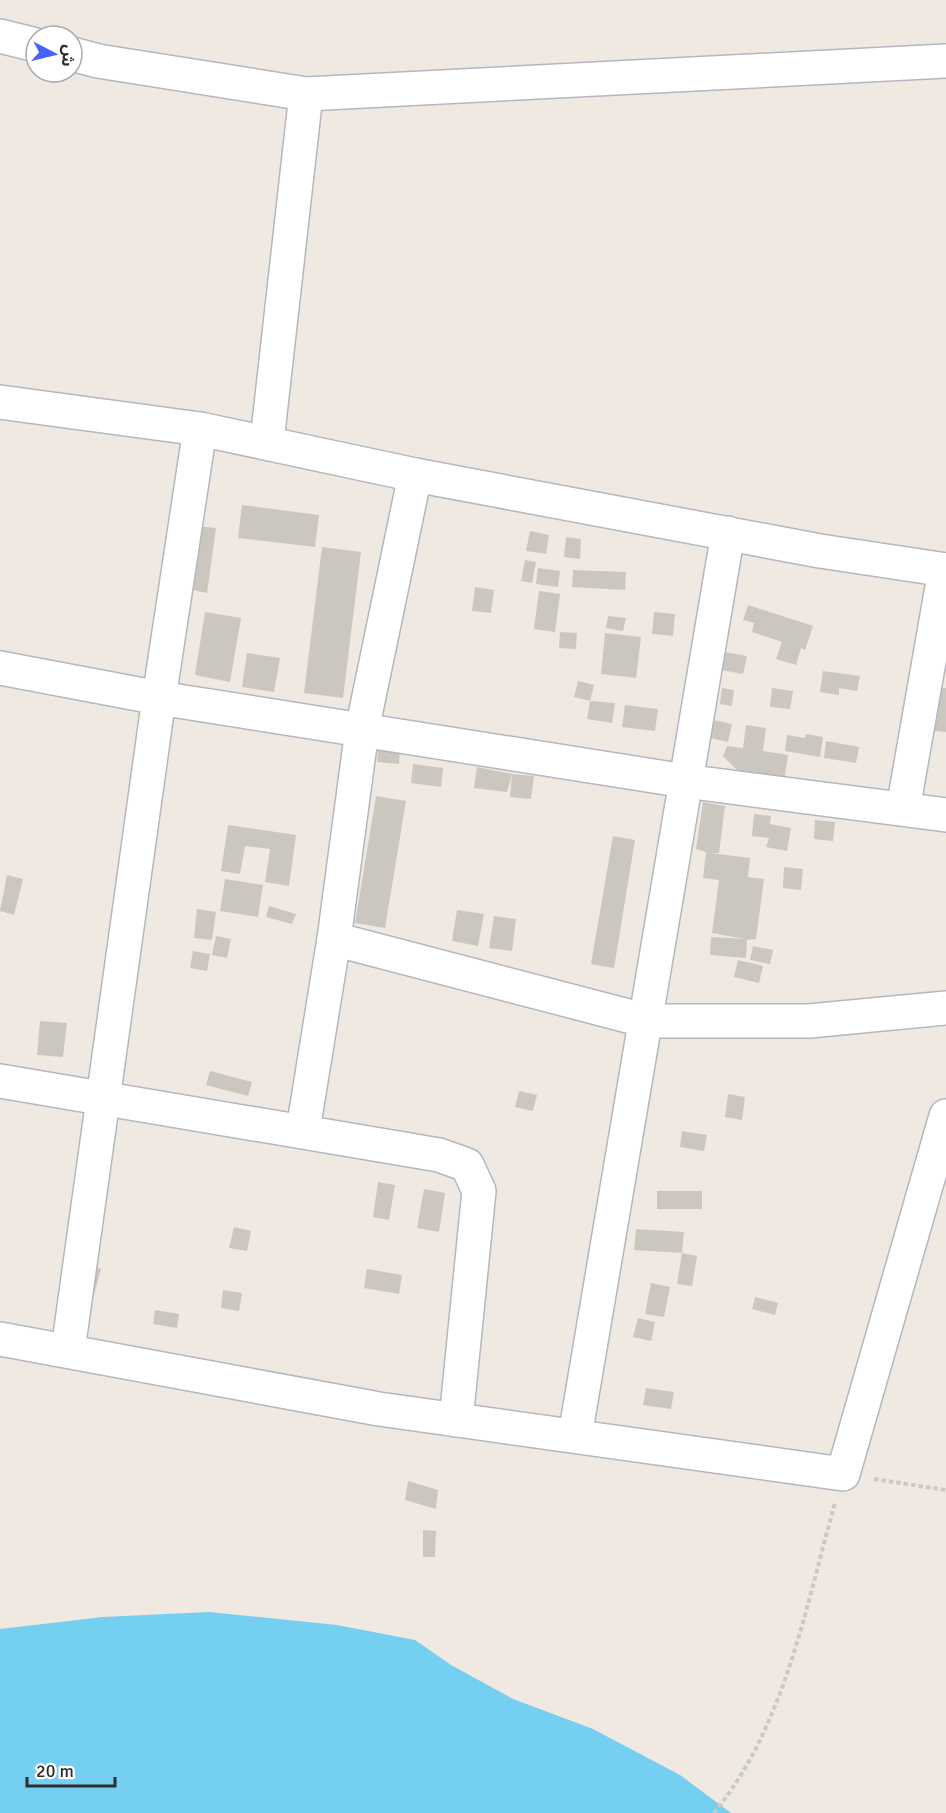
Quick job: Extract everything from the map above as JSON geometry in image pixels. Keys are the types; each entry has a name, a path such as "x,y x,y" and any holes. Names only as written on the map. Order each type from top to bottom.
{"street":[{"path":"0,36 24,42"},
{"path":"84,57 306,94 946,61"},
{"path":"267,441 306,94"},
{"path":"0,402 200,429 267,441 415,475 820,551 946,570 903,809"},
{"path":"68,1350 159,698 200,429"},
{"path":"303,1130 334,939 362,730 415,475"},
{"path":"575,1436 728,533"},
{"path":"0,668 159,698 685,781 946,815"},
{"path":"334,939 647,1021 809,1021 946,1008"},
{"path":"0,1081 303,1130 439,1155 467,1165 479,1191 456,1420"},
{"path":"0,1339 379,1409 843,1474 946,1116"}],"path":[{"path":"714,1813 729,1795 771,1722 843,1474 946,1490"}],"water":[{"path":"209,1612 337,1625 415,1640 451,1665 513,1699 593,1729 680,1775 731,1813 0,1813 0,1629 103,1617"}],"building":[{"path":"242,505 319,515 315,547 238,538"},
{"path":"197,526 216,528 207,593 188,589"},
{"path":"530,531 549,535 546,554 526,551"},
{"path":"566,537 581,539 580,559 564,557"},
{"path":"322,547 361,552 343,698 304,693"},
{"path":"525,560 536,562 532,583 521,581"},
{"path":"538,568 560,571 558,587 536,584"},
{"path":"573,570 626,572 625,590 572,587"},
{"path":"475,587 494,590 491,613 472,611"},
{"path":"539,591 560,594 555,632 534,629"},
{"path":"748,605 813,626 805,650 801,648 796,665 776,659 782,642 752,632 754,623 743,620"},
{"path":"205,612 241,618 230,682 195,675"},
{"path":"654,612 675,614 673,636 652,634"},
{"path":"608,616 626,618 623,631 606,628"},
{"path":"560,632 577,633 576,649 559,648"},
{"path":"605,633 641,637 636,678 601,674"},
{"path":"724,652 747,656 743,674 721,670"},
{"path":"247,653 280,658 274,692 242,687"},
{"path":"823,671 860,676 857,691 839,688 839,695 820,692"},
{"path":"578,681 594,685 590,701 574,697"},
{"path":"939,687 946,688 946,732 934,731"},
{"path":"722,688 734,690 732,706 720,704"},
{"path":"772,688 793,691 790,709 770,707"},
{"path":"590,701 615,703 612,723 587,719"},
{"path":"625,705 658,709 655,731 622,727"},
{"path":"714,720 732,724 728,742 710,738"},
{"path":"746,725 766,728 763,751 788,755 784,781 741,774 723,756 727,746 743,748"},
{"path":"806,734 823,737 820,757 785,751 787,735 805,738"},
{"path":"826,741 859,747 856,763 824,758"},
{"path":"378,749 400,751 399,764 377,762"},
{"path":"413,764 443,768 441,787 411,783"},
{"path":"477,767 512,774 507,792 474,788"},
{"path":"512,774 534,776 531,799 510,797"},
{"path":"376,796 406,801 385,928 355,923"},
{"path":"703,802 725,806 719,853 710,853 750,858 748,877 764,879 756,939 747,940 746,958 710,955 711,937 745,939 712,933 719,880 703,878 706,852 696,849"},
{"path":"754,814 771,816 770,824 791,828 787,851 766,847 769,838 752,836"},
{"path":"815,820 835,822 833,841 814,839"},
{"path":"228,825 296,835 289,886 265,882 270,849 245,846 240,874 221,871"},
{"path":"613,836 635,840 614,968 591,964"},
{"path":"784,867 803,869 801,890 783,888"},
{"path":"7,875 23,879 14,915 0,911"},
{"path":"225,879 263,885 258,917 220,911"},
{"path":"269,906 296,914 292,924 266,917"},
{"path":"197,909 216,912 212,940 194,938"},
{"path":"457,910 484,914 478,946 452,941"},
{"path":"494,916 516,919 512,951 489,948"},
{"path":"216,936 231,939 227,958 212,955"},
{"path":"753,946 773,950 770,964 750,960"},
{"path":"193,951 210,954 207,971 190,968"},
{"path":"738,960 763,966 759,983 734,977"},
{"path":"40,1021 67,1023 63,1057 37,1055"},
{"path":"210,1071 252,1082 248,1096 206,1085"},
{"path":"519,1091 537,1095 533,1111 515,1107"},
{"path":"728,1094 745,1097 742,1120 725,1117"},
{"path":"682,1131 707,1135 704,1151 680,1147"},
{"path":"378,1182 395,1185 389,1220 373,1217"},
{"path":"424,1189 445,1193 439,1232 417,1228"},
{"path":"657,1191 702,1191 702,1209 657,1209"},
{"path":"234,1227 251,1231 247,1251 229,1248"},
{"path":"636,1229 684,1232 682,1253 634,1250"},
{"path":"682,1253 697,1256 692,1286 677,1284"},
{"path":"87,1265 101,1269 93,1299 79,1296"},
{"path":"367,1269 402,1275 399,1294 364,1288"},
{"path":"651,1283 670,1287 664,1317 645,1314"},
{"path":"223,1290 242,1293 239,1311 221,1308"},
{"path":"755,1297 778,1303 775,1315 752,1309"},
{"path":"155,1310 179,1314 177,1328 153,1324"},
{"path":"638,1318 655,1322 651,1341 633,1337"},
{"path":"646,1388 674,1392 671,1409 643,1405"},
{"path":"408,1481 438,1490 436,1509 405,1500"},
{"path":"423,1530 436,1531 435,1557 423,1557"}]}
